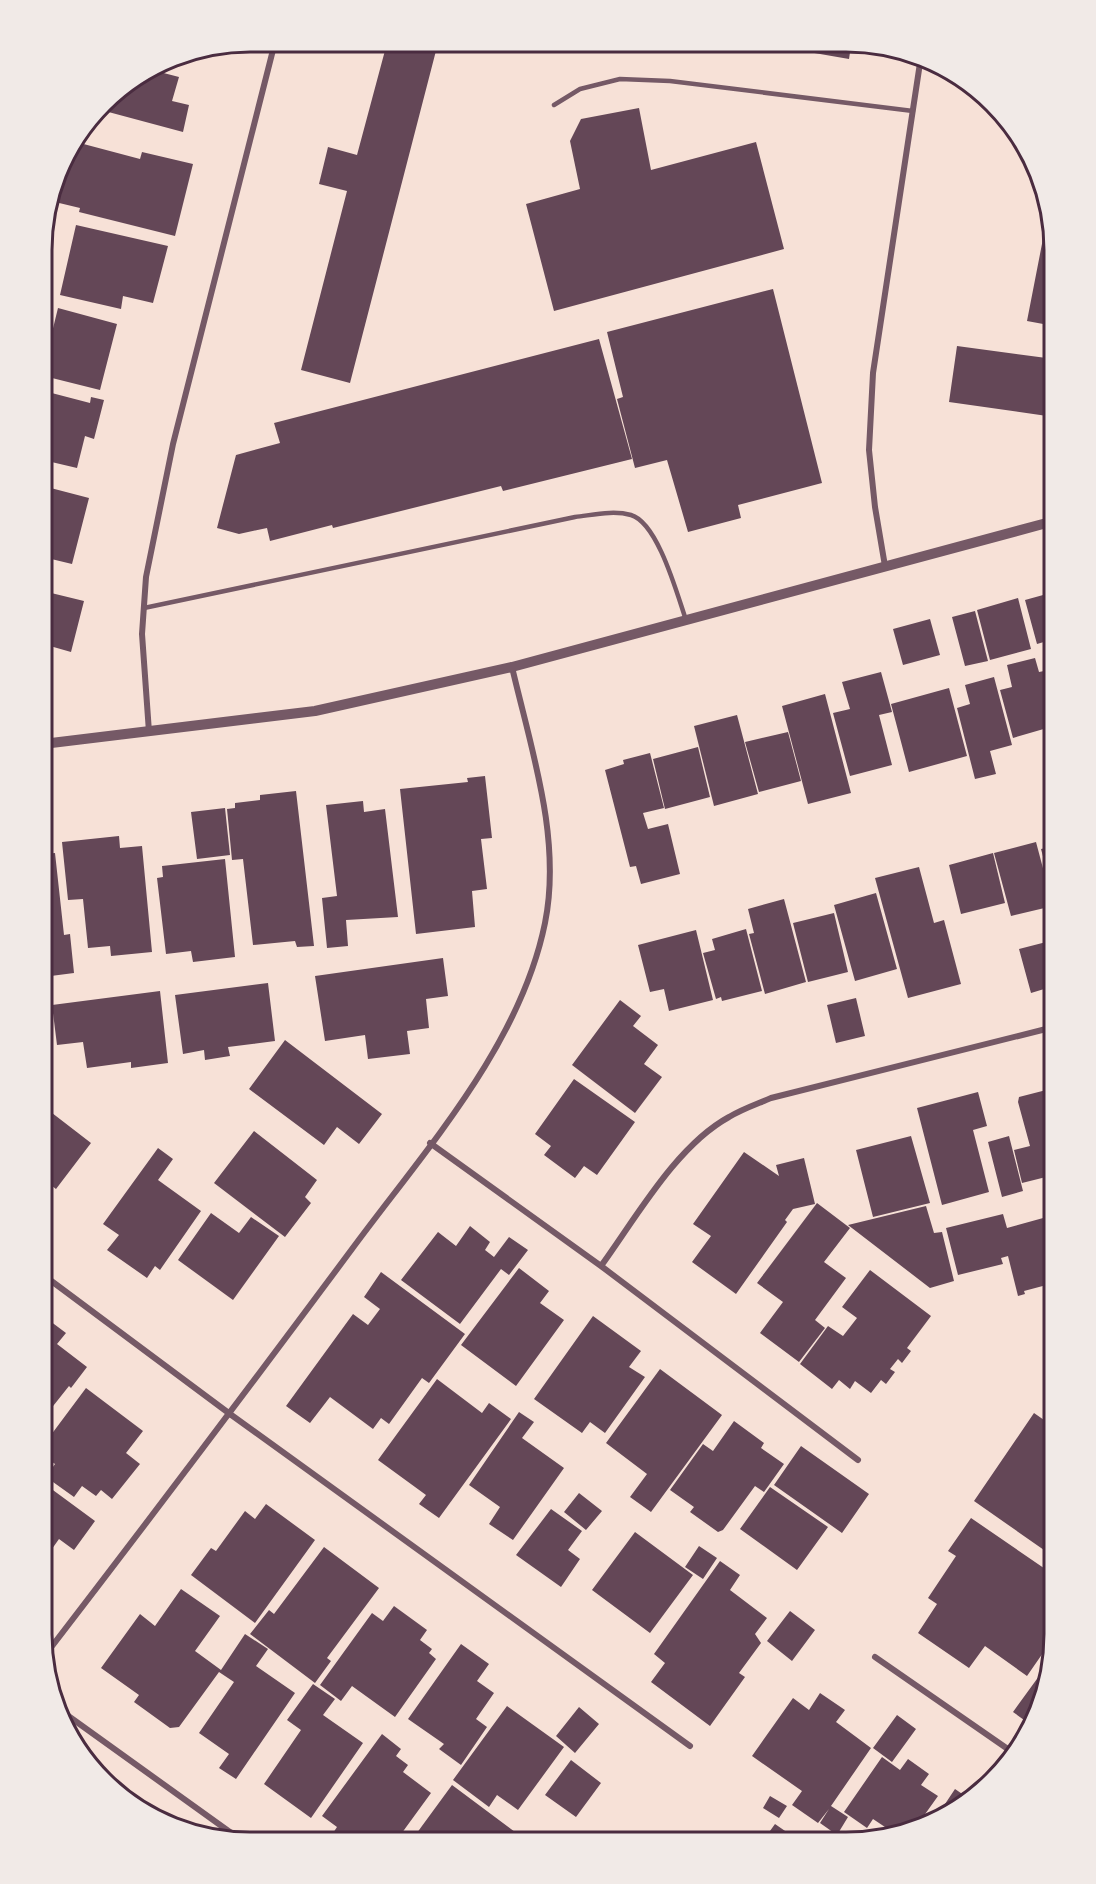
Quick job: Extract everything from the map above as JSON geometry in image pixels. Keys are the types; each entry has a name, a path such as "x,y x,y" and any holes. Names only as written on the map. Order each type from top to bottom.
{"street":[{"path":"149,733 142,634 146,577 173,444 272,52"},
{"path":"885,566 875,507 869,450 873,373 920,68"},
{"path":"52,743 315,711 512,667 1044,524"},
{"path":"53,1644 230,1414 430,1143 479,1075 509,1025 529,981 545,922 549,864 541,791 512,667"},
{"path":"601,1266 673,1167 699,1140 727,1117 771,1098 1043,1030"},
{"path":"430,1143 601,1266 858,1460"},
{"path":"52,1281 230,1414 690,1746"},
{"path":"875,1657 1007,1748"},
{"path":"72,1719 227,1830"}],"lane":[{"path":"554,105 579,89 620,79 670,81 913,111"},
{"path":"144,608 575,518 618,512 633,515 645,524 658,546 686,620"}],"building":[{"path":"385,52 436,52 350,383 301,370 347,191 319,184 328,147 357,155"},
{"path":"808,52 850,52 849,59"},
{"path":"164,73 179,77 172,101 189,105 183,132 110,112 152,79"},
{"path":"639,108 651,170 756,142 784,249 554,311 526,204 580,189 570,141 581,119"},
{"path":"84,144 140,159 142,152 193,164 175,236 79,212 80,208 59,203 68,175"},
{"path":"76,225 168,246 153,303 123,296 121,309 60,295"},
{"path":"1043,239 1044,324 1027,321"},
{"path":"773,289 822,483 738,505 741,518 688,532 667,460 635,468 617,399 623,397 607,332"},
{"path":"58,308 117,324 100,390 52,378 52,332"},
{"path":"599,339 632,459 503,491 501,486 333,528 332,525 270,541 267,528 239,534 217,528 236,455 280,443 274,423"},
{"path":"957,346 1044,358 1044,416 949,402"},
{"path":"52,393 90,403 91,397 104,400 94,439 85,436 77,468 52,462"},
{"path":"52,488 89,498 72,564 52,559"},
{"path":"52,593 84,601 71,652 52,647"},
{"path":"1044,595 1044,642 1037,644 1025,600"},
{"path":"1018,598 1031,649 990,660 977,610"},
{"path":"975,611 988,661 965,666 952,617"},
{"path":"930,619 940,655 903,665 893,629"},
{"path":"1035,658 1039,672 1044,671 1044,729 1013,738 1000,690 1012,687 1007,665"},
{"path":"881,672 892,712 879,715 892,765 850,776 833,713 850,709 842,682"},
{"path":"994,677 1012,745 990,751 996,774 975,779 957,708 970,704 965,685"},
{"path":"949,688 967,756 909,772 891,704"},
{"path":"825,694 851,793 808,804 782,706"},
{"path":"737,715 758,794 714,806 694,726"},
{"path":"788,732 801,781 759,792 745,742"},
{"path":"698,747 710,797 665,809 653,759"},
{"path":"650,753 664,808 643,813 648,829 668,824 680,874 641,884 636,866 630,867 605,770 624,764 623,760"},
{"path":"485,776 492,838 481,839 487,889 472,891 475,927 416,934 400,789 468,782 467,778"},
{"path":"296,791 314,946 297,947 295,941 253,945 243,859 232,860 227,809 235,808 235,803 260,800 260,795"},
{"path":"363,801 364,812 385,809 398,917 346,920 348,946 327,948 322,898 337,896 326,805"},
{"path":"225,808 230,855 197,859 191,812"},
{"path":"119,836 120,848 142,846 152,952 111,956 110,946 88,948 83,899 68,900 62,842"},
{"path":"1036,842 1044,870 1044,908 1011,916 994,853"},
{"path":"52,853 55,853 64,935 70,934 74,973 52,976"},
{"path":"993,853 1005,903 961,914 949,865"},
{"path":"225,859 235,957 193,962 191,951 166,954 157,878 163,877 162,866"},
{"path":"919,867 934,923 944,920 961,984 908,998 875,878"},
{"path":"876,893 897,969 855,981 834,905"},
{"path":"784,899 806,982 765,994 749,934 754,933 748,909"},
{"path":"834,913 848,972 808,982 793,923"},
{"path":"746,929 762,991 722,1001 721,997 716,999 703,953 715,950 712,939"},
{"path":"696,930 713,1000 669,1011 664,989 650,992 638,945"},
{"path":"1044,943 1043,989 1031,993 1019,949"},
{"path":"443,958 448,996 426,999 429,1028 407,1031 410,1054 368,1059 365,1035 325,1041 315,976"},
{"path":"268,983 275,1041 228,1047 230,1056 205,1060 204,1050 183,1054 175,995"},
{"path":"160,991 168,1063 131,1068 131,1062 87,1068 83,1042 57,1045 52,1005"},
{"path":"856,998 865,1036 836,1043 827,1005"},
{"path":"620,1000 641,1016 633,1026 658,1045 644,1064 662,1077 635,1113 572,1065"},
{"path":"285,1040 382,1114 359,1144 337,1127 324,1145 249,1089"},
{"path":"574,1079 635,1122 597,1175 584,1166 575,1178 544,1155 551,1146 535,1134"},
{"path":"1043,1091 1043,1178 1022,1183 1014,1150 1030,1146 1018,1102 1019,1097"},
{"path":"978,1092 987,1126 973,1130 989,1192 942,1205 917,1108"},
{"path":"52,1113 91,1143 56,1189 52,1186"},
{"path":"254,1131 317,1180 305,1197 311,1203 285,1237 214,1183"},
{"path":"911,1136 930,1203 873,1217 856,1150"},
{"path":"1009,1136 1023,1191 1002,1197 988,1142"},
{"path":"158,1148 173,1159 158,1180 201,1211 160,1270 155,1266 147,1278 107,1250 119,1235 103,1224"},
{"path":"744,1152 779,1176 776,1165 804,1158 815,1204 793,1209 785,1220 787,1222 736,1294 692,1262 711,1236 693,1224"},
{"path":"817,1203 850,1228 824,1262 846,1278 815,1320 825,1328 799,1362 760,1333 783,1302 757,1283"},
{"path":"926,1206 934,1233 942,1232 954,1281 930,1288 848,1225"},
{"path":"211,1213 239,1233 251,1217 279,1236 233,1300 178,1260"},
{"path":"1003,1214 1007,1228 1043,1218 1043,1286 1024,1291 1025,1294 1018,1296 1008,1256 1001,1258 1003,1264 958,1275 946,1228"},
{"path":"470,1226 490,1242 485,1250 494,1257 509,1237 528,1250 509,1275 501,1269 460,1324 401,1280 438,1232 456,1246"},
{"path":"519,1268 549,1291 540,1303 564,1320 516,1386 461,1345"},
{"path":"870,1270 931,1316 907,1348 911,1351 902,1363 898,1359 890,1369 895,1372 886,1384 881,1380 871,1393 855,1381 850,1389 839,1380 832,1389 800,1364 828,1326 843,1336 857,1318 842,1307"},
{"path":"381,1272 465,1334 429,1383 422,1378 389,1424 381,1418 373,1429 330,1397 310,1423 286,1406 353,1314 368,1325 380,1309 364,1297"},
{"path":"593,1316 641,1351 629,1367 645,1377 605,1433 590,1422 582,1433 534,1399"},
{"path":"52,1322 66,1333 57,1344 87,1367 71,1388 69,1386 52,1407"},
{"path":"660,1369 722,1415 651,1512 630,1497 647,1474 606,1443"},
{"path":"437,1379 482,1413 489,1403 511,1419 439,1518 419,1504 426,1495 378,1460"},
{"path":"86,1388 143,1431 126,1453 140,1464 112,1499 101,1490 96,1496 82,1486 74,1497 52,1481 52,1468 55,1464 52,1462 52,1434"},
{"path":"519,1412 534,1422 522,1438 564,1468 513,1540 489,1524 500,1507 469,1485"},
{"path":"1034,1413 1043,1419 1043,1549 974,1501"},
{"path":"734,1421 764,1443 761,1448 784,1464 764,1492 755,1486 723,1530 718,1532 690,1512 694,1507 670,1490 703,1444 713,1451"},
{"path":"801,1446 869,1494 842,1533 774,1485"},
{"path":"770,1487 828,1527 797,1570 740,1529"},
{"path":"52,1489 95,1521 74,1550 59,1539 52,1549"},
{"path":"579,1493 602,1511 586,1530 564,1512"},
{"path":"266,1504 315,1540 255,1623 191,1575 211,1548 216,1551 245,1511 255,1519"},
{"path":"551,1509 582,1531 568,1550 580,1559 561,1587 516,1555"},
{"path":"971,1518 1043,1567 1042,1654 1027,1676 985,1646 969,1668 918,1633 937,1604 928,1598 956,1556 948,1551"},
{"path":"635,1532 693,1575 650,1633 592,1590"},
{"path":"699,1546 717,1558 703,1579 685,1567"},
{"path":"324,1547 379,1588 327,1658 331,1661 315,1683 250,1634 269,1610 274,1614"},
{"path":"720,1561 740,1575 730,1590 767,1618 755,1634 761,1643 739,1673 745,1677 710,1726 651,1682 665,1663 654,1654"},
{"path":"181,1589 220,1616 195,1651 221,1670 245,1634 268,1649 256,1666 295,1693 236,1779 219,1768 229,1754 199,1733 234,1682 219,1672 179,1727 170,1728 134,1702 139,1695 101,1668 140,1614 155,1626"},
{"path":"394,1606 427,1630 420,1640 432,1649 429,1653 436,1659 395,1717 352,1686 341,1701 320,1685 372,1613 383,1621"},
{"path":"790,1611 815,1630 792,1661 767,1641"},
{"path":"461,1644 489,1664 477,1681 494,1693 476,1719 487,1727 461,1765 439,1749 444,1744 408,1719"},
{"path":"1039,1677 1023,1719 1013,1712"},
{"path":"313,1684 335,1699 323,1715 363,1743 311,1818 264,1784 301,1730 287,1720"},
{"path":"820,1693 845,1710 836,1722 871,1748 831,1806 848,1817 839,1832 833,1832 820,1823 829,1809 818,1823 792,1805 802,1791 752,1756 793,1698 809,1710"},
{"path":"507,1706 564,1747 518,1810 497,1795 489,1807 453,1780"},
{"path":"579,1707 599,1724 575,1753 556,1736"},
{"path":"897,1715 916,1729 892,1762 873,1748"},
{"path":"382,1734 401,1749 396,1756 408,1765 403,1772 431,1793 403,1832 334,1832 337,1827 322,1816"},
{"path":"882,1757 900,1770 908,1759 929,1774 921,1785 938,1796 925,1814 884,1828 873,1819 867,1828 844,1812"},
{"path":"571,1760 601,1783 576,1817 545,1795"},
{"path":"452,1785 515,1832 418,1832"},
{"path":"955,1789 961,1793 955,1798 945,1804"},
{"path":"770,1796 787,1806 779,1818 763,1808"},
{"path":"775,1824 787,1832 769,1832"}]}
